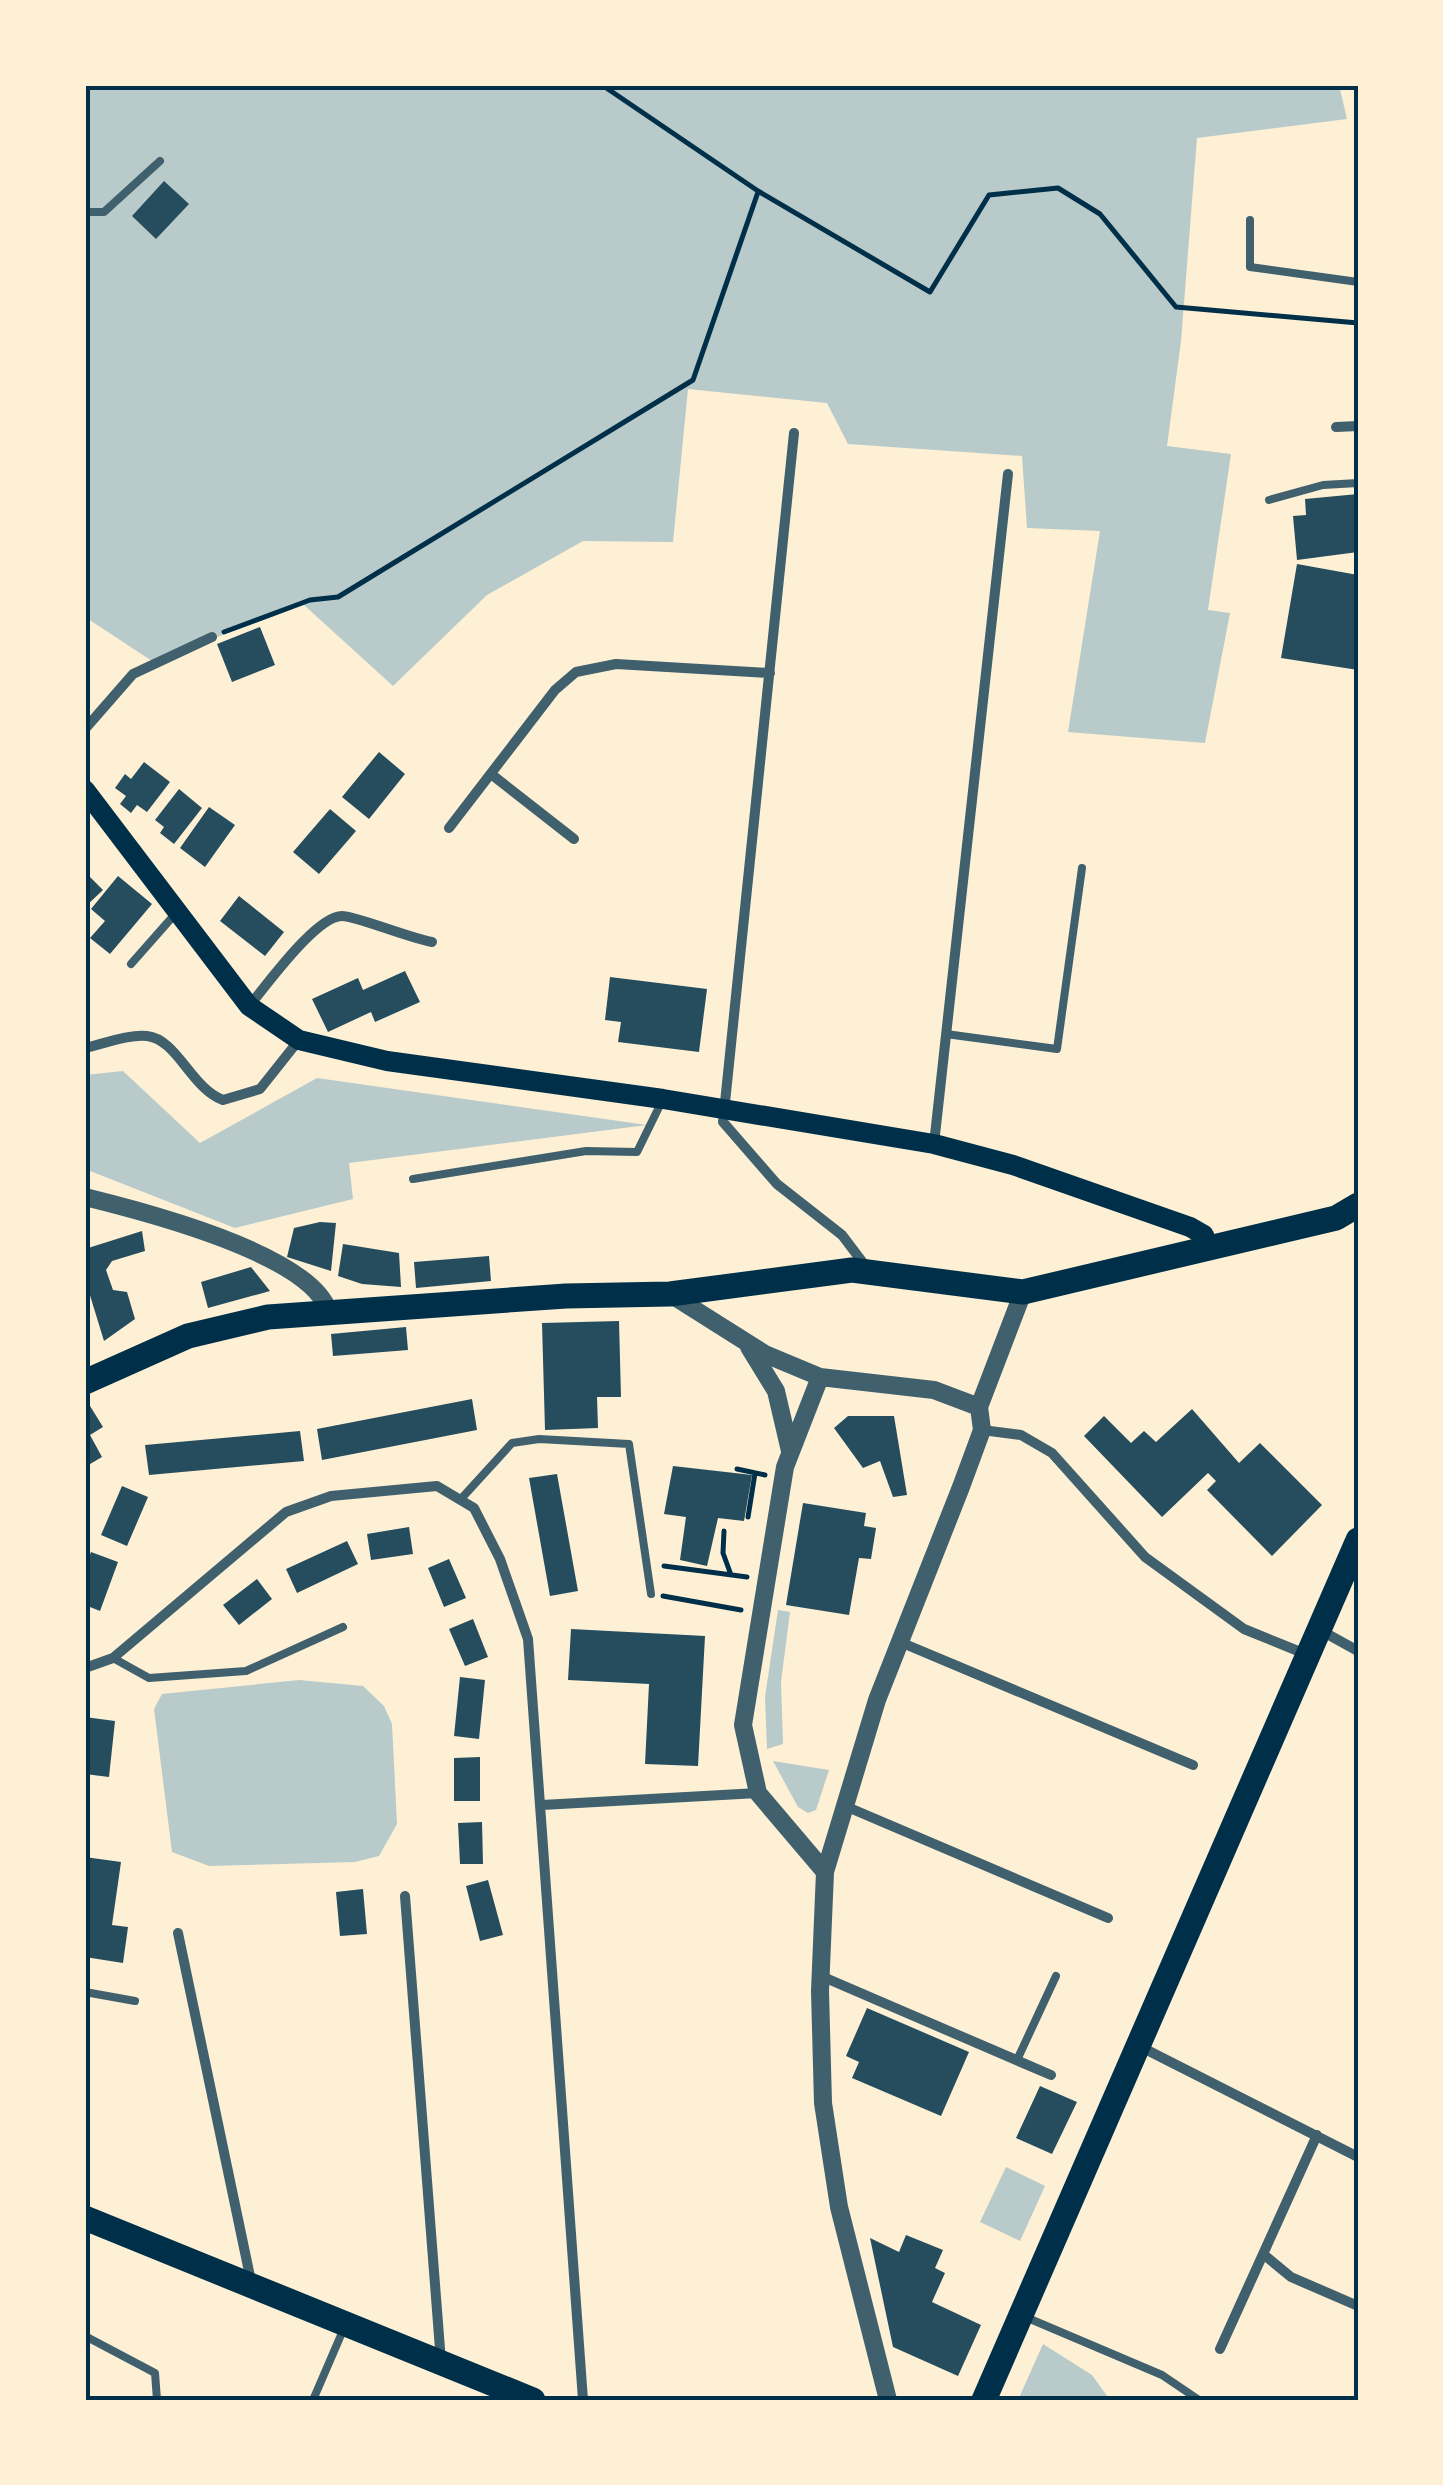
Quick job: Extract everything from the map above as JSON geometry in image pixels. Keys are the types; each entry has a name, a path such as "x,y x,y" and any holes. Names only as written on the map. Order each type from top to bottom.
{"main road":[{"path":"85,790 250,1006 299,1040 387,1061 663,1099 934,1144 1013,1165 1190,1227 1204,1235 1209,1249"},
{"path":"85,1382 152,1349 222,1325 328,1310 670,1294 852,1270 1023,1292 1336,1218 1358,1205"},
{"path":"984,2400 1358,1540"},
{"path":"85,2218 533,2400"}],"street":[{"path":"1336,427 1358,426"},
{"path":"794,433 724,1112 726,1128 751,1156 777,1184 842,1235 870,1272"},
{"path":"934,1144 1008,474"},
{"path":"85,728 133,674 212,637"},
{"path":"449,828 555,690 576,672 616,664 770,673"},
{"path":"491,774 574,840"},
{"path":"250,1006 321,923 343,916 400,936 432,942"},
{"path":"85,1048 146,1035 162,1041 200,1087 224,1100 260,1089 299,1040"},
{"path":"85,1197 194,1228 269,1257 323,1296 328,1310"},
{"path":"888,2400 836,2190 823,2102 820,1976 825,1872 876,1700 982,1430 979,1406 1023,1292"},
{"path":"670,1294 746,1342 820,1377 934,1390 979,1406"},
{"path":"746,1342 776,1390 790,1452"},
{"path":"820,1377 790,1452 758,1614 743,1726 758,1793 825,1872"},
{"path":"982,1430 1021,1435 1052,1453 1145,1557 1244,1628 1309,1656"},
{"path":"85,1668 113,1658 286,1512 332,1496 437,1486 474,1508 500,1559 528,1639 583,2400"},
{"path":"1320,1630 1358,1651"},
{"path":"900,1642 1193,1766"},
{"path":"542,1805 758,1793"},
{"path":"845,1806 1108,1918"},
{"path":"405,1896 441,2363"},
{"path":"178,1933 252,2286"},
{"path":"820,1976 1051,2075"},
{"path":"1136,2044 1358,2156"},
{"path":"1220,2348 1317,2135"},
{"path":"1263,2254 1290,2277 1358,2306"}],"lane":[{"path":"85,212 104,212 160,162"},
{"path":"1250,220 1250,267 1358,282"},
{"path":"1269,500 1323,485 1358,483"},
{"path":"946,1034 1058,1049 1082,868"},
{"path":"130,964 176,913"},
{"path":"413,1179 586,1151 637,1152 663,1099"},
{"path":"460,1500 512,1442 540,1439 629,1444 651,1594"},
{"path":"113,1658 149,1678 246,1671 343,1628"},
{"path":"1017,2060 1056,1976"},
{"path":"85,1992 135,2001"},
{"path":"1019,2315 1162,2375 1200,2400"},
{"path":"313,2400 346,2324"},
{"path":"85,2336 154,2373 157,2400"}],"path":[{"path":"602,85 758,191 930,292 989,195 1058,188 1100,214 1176,308 1358,323"},
{"path":"212,637 310,600 338,597 693,380 758,191"},
{"path":"748,1517 756,1473"},
{"path":"724,1531 723,1554 732,1575"},
{"path":"648,1564 723,1574"},
{"path":"651,1594 758,1614"}],"shaded area":[{"path":"85,85 1339,85 1347,119 1197,138 1181,341 1167,446 1231,454 1208,610 1230,613 1205,743 1068,732 1100,531 1027,528 1022,456 848,444 827,403 688,389 673,542 583,541 487,595 393,686 304,605 152,661 85,617"},
{"path":"123,1071 200,1143 317,1078 647,1125 349,1163 353,1199 235,1228 85,1169 85,1075"},
{"path":"778,1610 790,1612 781,1682 783,1744 767,1749 765,1697"},
{"path":"299,1680 363,1686 384,1706 392,1724 397,1824 379,1856 355,1862 209,1866 172,1852 154,1709 162,1694"},
{"path":"773,1761 829,1770 816,1810 808,1813 798,1807"},
{"path":"1006,2167 1045,2186 1020,2241 980,2222"},
{"path":"1043,2344 1092,2375 1110,2400 1018,2400"}],"building":[{"path":"164,181 189,204 156,239 132,216"},
{"path":"1358,494 1358,552 1297,560 1293,516 1306,515 1305,499"},
{"path":"1297,564 1358,575 1358,670 1281,658"},
{"path":"260,627 275,665 232,682 217,644"},
{"path":"379,752 405,774 369,819 342,797"},
{"path":"144,762 170,782 147,812 137,805 131,813 120,804 126,796 115,788 125,774 131,779"},
{"path":"179,789 202,808 174,844 160,833 164,827 155,820"},
{"path":"209,807 235,825 205,867 180,848"},
{"path":"330,809 356,831 319,874 293,852"},
{"path":"85,872 103,890 85,907"},
{"path":"118,876 152,904 110,954 90,938 105,921 91,909"},
{"path":"239,896 284,932 265,956 220,921"},
{"path":"405,971 420,1002 375,1022 371,1012 328,1032 312,999 358,978 363,990"},
{"path":"610,977 707,989 699,1052 618,1042 621,1022 605,1020"},
{"path":"336,1223 331,1271 287,1257 294,1228"},
{"path":"142,1231 145,1251 112,1261 106,1270 113,1290 127,1292 135,1319 104,1341 85,1279 85,1249"},
{"path":"343,1244 399,1253 401,1287 362,1284 338,1276"},
{"path":"489,1256 491,1281 416,1288 414,1262"},
{"path":"251,1267 270,1291 208,1308 201,1282"},
{"path":"619,1321 621,1397 597,1397 598,1428 545,1430 542,1323"},
{"path":"406,1327 408,1350 333,1356 331,1334"},
{"path":"472,1399 477,1430 322,1460 317,1429"},
{"path":"87,1401 103,1427 90,1435 102,1457 85,1467"},
{"path":"1192,1409 1239,1463 1260,1443 1322,1505 1272,1556 1207,1490 1216,1481 1208,1473 1162,1517 1084,1436 1104,1416 1131,1443 1144,1431 1156,1442"},
{"path":"848,1416 894,1416 907,1495 893,1497 880,1461 863,1468 834,1428"},
{"path":"300,1431 304,1461 149,1475 145,1445"},
{"path":"673,1466 752,1475 744,1521 718,1518 707,1566 680,1560 686,1517 664,1514"},
{"path":"557,1474 578,1591 550,1596 529,1478"},
{"path":"122,1486 148,1497 127,1546 101,1535"},
{"path":"803,1503 866,1513 864,1526 876,1528 871,1559 859,1558 849,1615 786,1605"},
{"path":"409,1527 413,1554 371,1560 367,1534"},
{"path":"347,1541 358,1564 297,1593 286,1569"},
{"path":"91,1552 118,1562 100,1611 85,1605 85,1568"},
{"path":"449,1559 466,1598 444,1607 428,1568"},
{"path":"257,1579 272,1599 239,1625 223,1605"},
{"path":"473,1619 488,1657 465,1666 449,1629"},
{"path":"571,1629 705,1636 698,1766 645,1764 649,1684 568,1680"},
{"path":"460,1677 485,1680 479,1739 454,1736"},
{"path":"85,1717 115,1721 109,1777 85,1774"},
{"path":"480,1757 480,1801 454,1801 454,1758"},
{"path":"482,1822 483,1864 460,1864 458,1823"},
{"path":"85,1857 121,1862 112,1925 128,1927 123,1963 85,1957"},
{"path":"488,1880 503,1935 480,1941 466,1886"},
{"path":"363,1889 367,1934 340,1936 336,1892"},
{"path":"867,2008 969,2052 941,2116 852,2078 859,2062 846,2056"},
{"path":"1040,2086 1077,2102 1052,2154 1016,2138"},
{"path":"906,2235 943,2250 935,2268 945,2273 932,2302 981,2325 958,2376 893,2347 870,2238 899,2252"}]}
